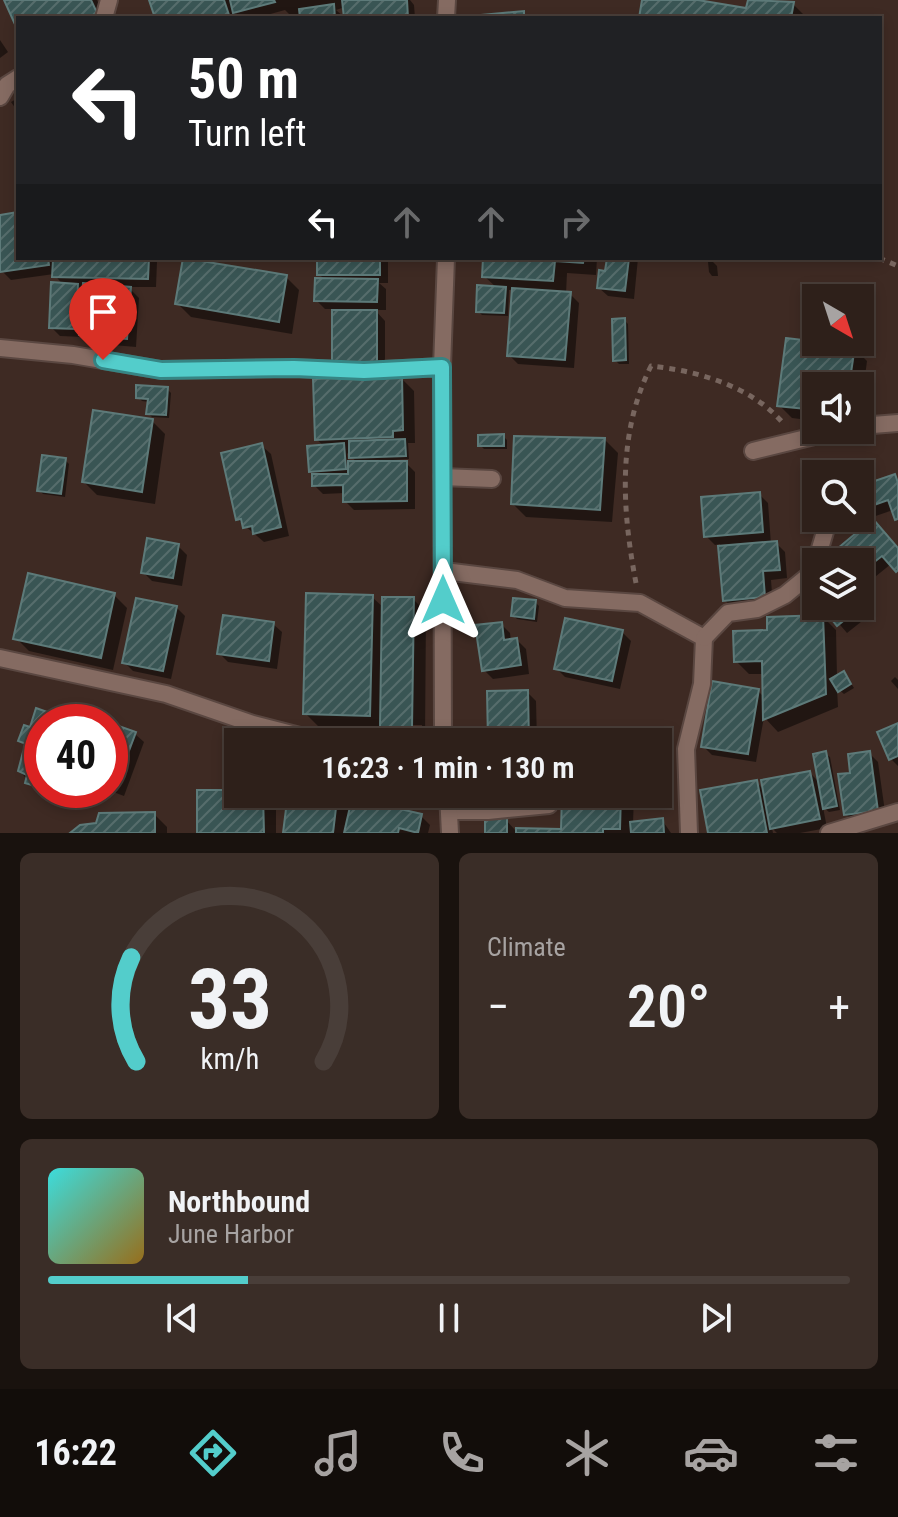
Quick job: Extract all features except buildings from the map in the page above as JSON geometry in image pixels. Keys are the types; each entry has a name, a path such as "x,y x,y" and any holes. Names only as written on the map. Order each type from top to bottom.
{"street":[{"path":"0,97 7,85 16,79"},
{"path":"443,728 442,367 446,260"},
{"path":"0,348 73,355 161,370 294,368 364,371 442,367"},
{"path":"874,425 898,423"},
{"path":"753,451 802,438"},
{"path":"442,477 492,479"},
{"path":"689,833 686,749 702,684 704,638 728,613 757,609 785,595 813,572 825,532"},
{"path":"444,571 517,580 565,598 640,603 704,638"},
{"path":"0,658 166,694 269,728"},
{"path":"450,808 450,833"},
{"path":"450,811 518,808"},
{"path":"829,833 898,812"}],"path":[{"path":"640,603 626,526 623,476 639,390 651,366 680,369 704,376 743,393 769,407 796,439"}],"route":[{"path":"103,360 161,370 294,368 364,371 442,367 443,600"}]}
